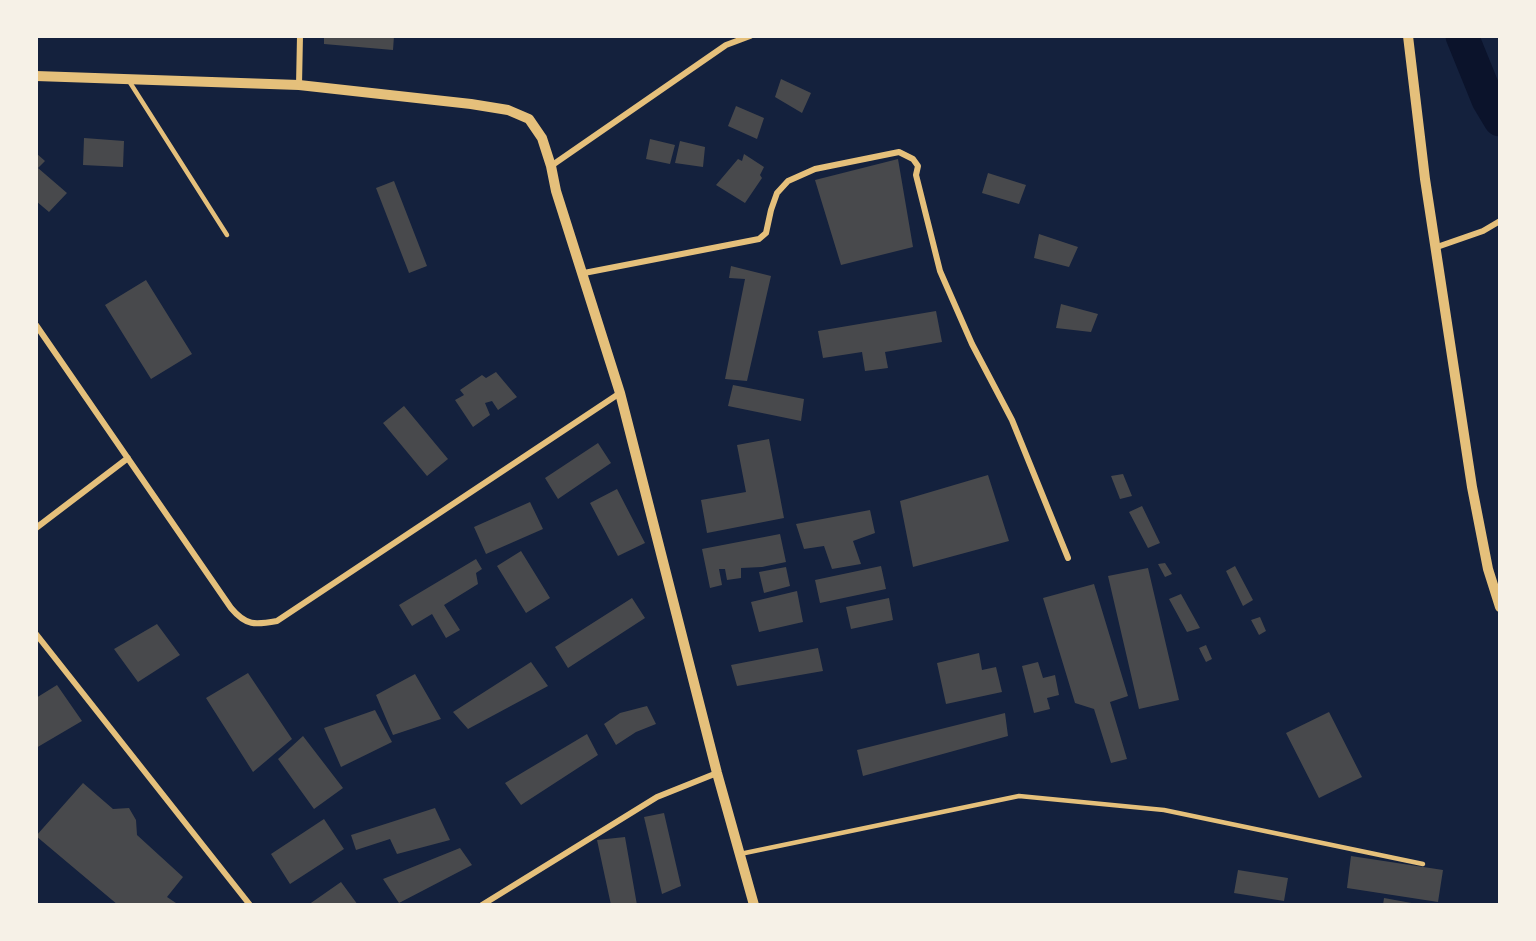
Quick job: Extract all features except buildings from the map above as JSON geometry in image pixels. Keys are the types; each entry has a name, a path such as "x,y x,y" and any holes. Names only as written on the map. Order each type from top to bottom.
{"street":[{"path":"299,85 300,36"},
{"path":"726,45 732,36"},
{"path":"551,166 726,45 750,36"},
{"path":"1408,36 1425,179 1472,487 1488,568 1500,607"},
{"path":"36,76 299,85 471,104 508,110 529,119 542,138 556,191 584,273 620,393 717,773 754,905"},
{"path":"584,273 759,239 766,233 777,193 788,181 815,169 899,152 913,159 918,166 916,175 940,271 972,344 1011,420 1068,558"},
{"path":"1437,247 1483,231 1500,221"},
{"path":"36,325 231,608 240,618 255,625 277,621 620,393"},
{"path":"36,528 128,458"},
{"path":"36,634 250,905"},
{"path":"482,905 657,797 717,773"}],"lane":[{"path":"127,79 227,236"},
{"path":"740,854 1018,795 1164,810 1423,864"}],"waterway":[{"path":"1462,36 1488,100 1500,120"}]}
